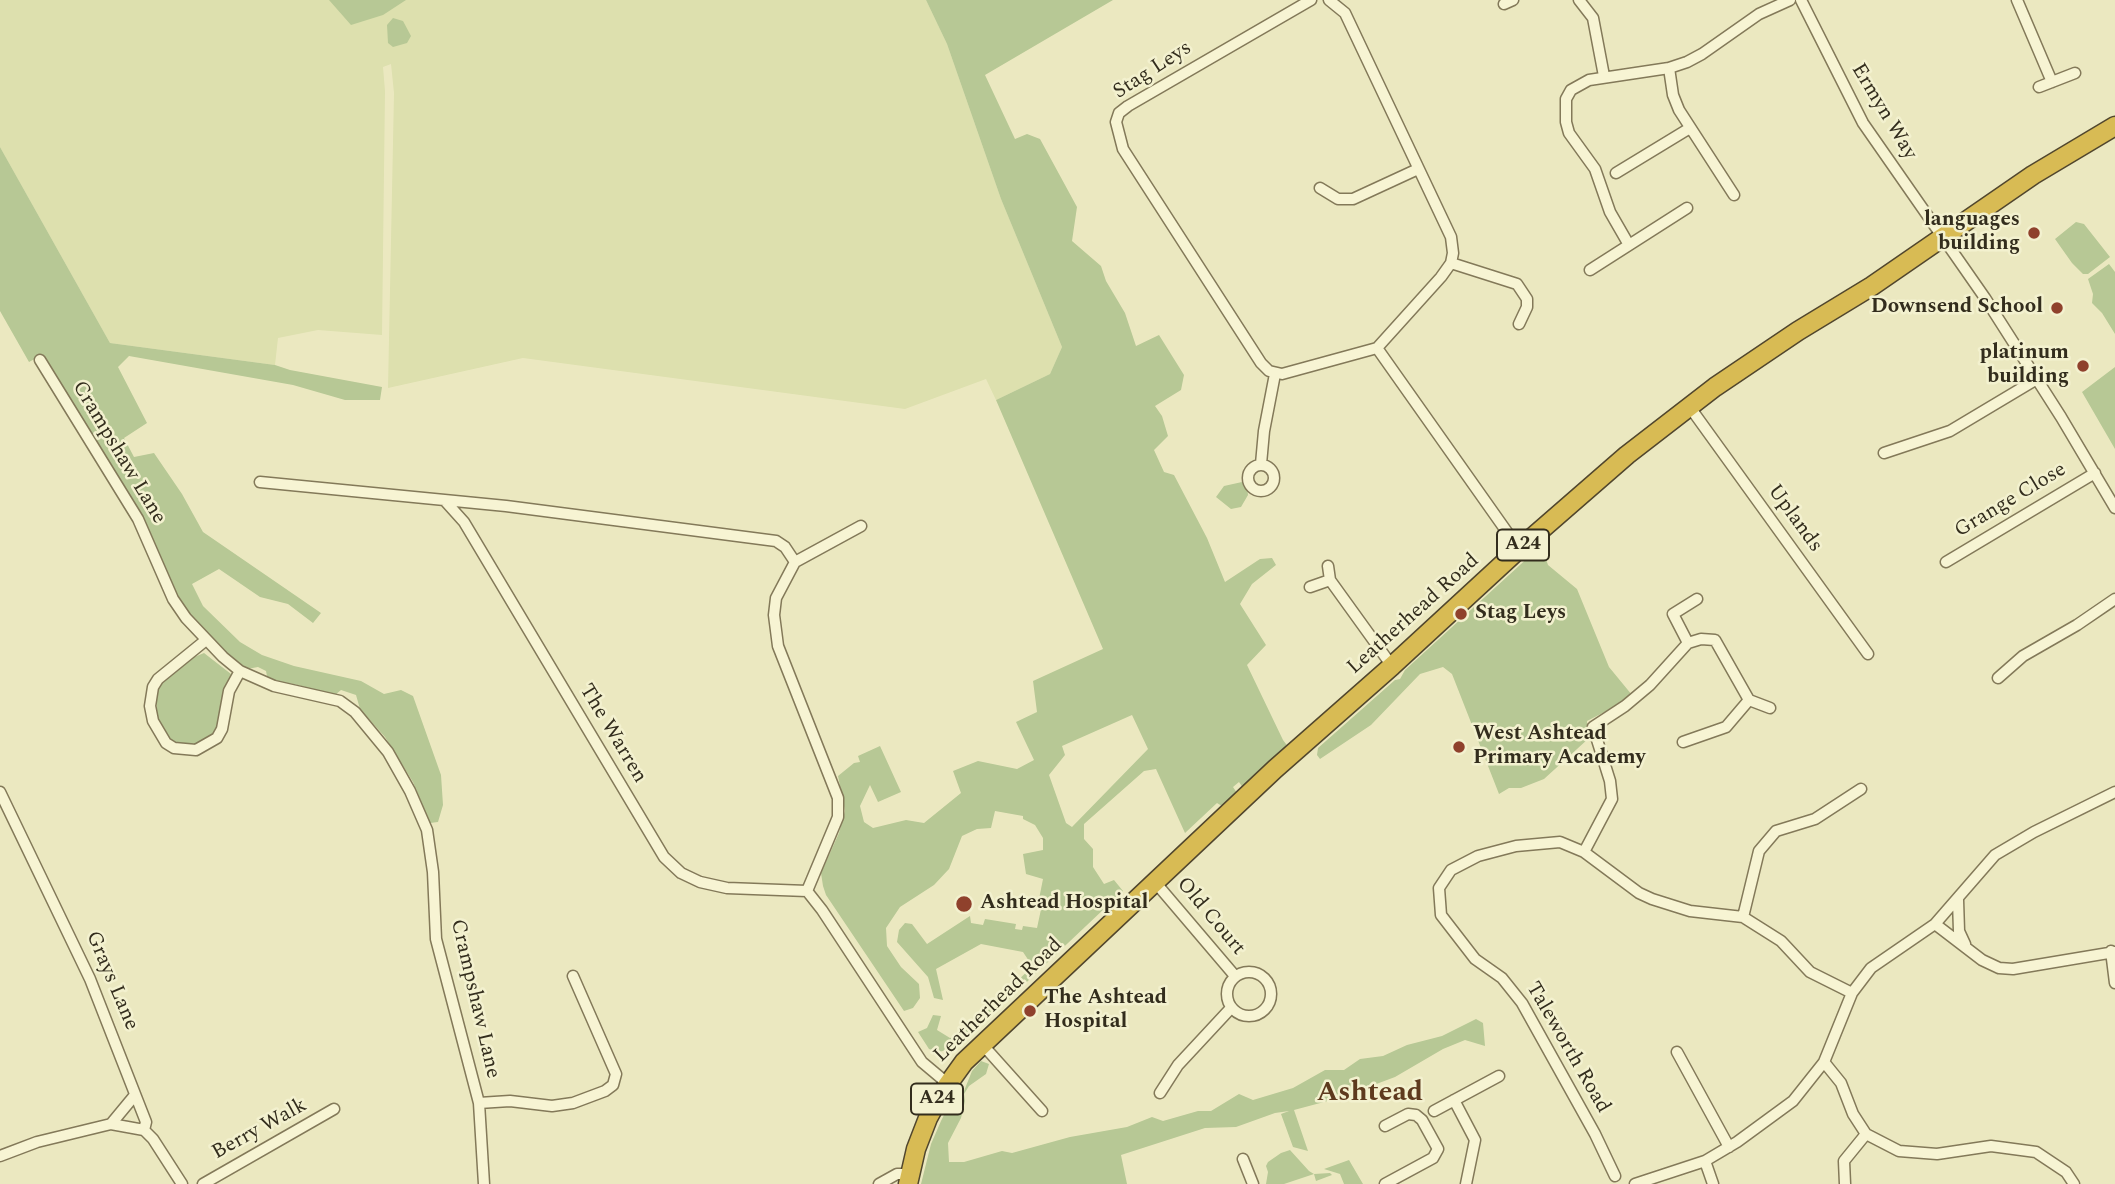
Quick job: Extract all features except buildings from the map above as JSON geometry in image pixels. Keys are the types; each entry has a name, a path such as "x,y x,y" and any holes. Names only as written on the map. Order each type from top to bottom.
{"highway":[{"name":"Leatherhead Road","path":"909,1179 921,1133 934,1104 947,1083 982,1044 1275,769 1519,549 1627,455 1689,406 1758,358 1872,286 2033,175 2115,126"}],"street":[{"name":"Stag Leys","path":"1275,374 1261,363 1123,149 1116,121 1119,113 1128,106 1311,0"},
{"path":"1261,464 1264,431 1275,374 1290,373 1377,348 1451,262 1453,253 1451,237 1345,13 1329,0"},
{"path":"1579,0 1593,18 1604,76"},
{"path":"1629,245 1610,212 1595,169 1573,142 1566,122 1566,99 1572,90 1589,79 1669,68 1702,54 1759,14 1790,0"},
{"name":"Ermyn Way","path":"1801,0 1863,123 1985,298 2115,508"},
{"path":"2017,0 2052,82"},
{"path":"1669,68 1676,103 1734,195"},
{"path":"2039,87 2075,73"},
{"path":"1616,173 1690,128"},
{"path":"1320,188 1338,199 1353,199 1418,169"},
{"path":"1590,270 1687,208"},
{"path":"1451,262 1517,284 1527,299 1527,307 1519,324"},
{"path":"1377,348 1519,549"},
{"name":"Crampshaw Lane","path":"40,360 138,519 173,599 186,618 205,640 240,671 274,687 340,701 355,712 388,752 410,791 427,830 433,872 436,939 479,1103 484,1184"},
{"path":"1884,453 1950,431 2037,379"},
{"name":"Uplands","path":"1689,406 1868,654"},
{"name":"Grange Close","path":"1946,562 2095,473"},
{"path":"260,482 506,506 776,541 785,547 795,562"},
{"name":"The Warren","path":"446,502 464,522 664,857 681,873 700,883 727,888 807,891"},
{"path":"860,526 795,562 776,598 774,631 778,646 838,798 838,817 807,891 922,1062 947,1083"},
{"path":"1328,566 1330,580 1392,666"},
{"path":"1310,587 1330,580"},
{"path":"1998,678 2023,656 2077,625 2115,598"},
{"path":"1688,643 1673,614 1697,599"},
{"path":"1584,852 1612,799 1610,781 1593,727 1650,685 1688,643 1701,639 1714,640 1749,700 1770,708"},
{"path":"205,640 158,679 153,687 150,706 153,721 166,743 174,748 196,750 217,738 222,729 229,691 240,671"},
{"path":"1683,742 1726,727 1749,700"},
{"path":"1743,917 1759,850 1776,831 1815,819 1861,789"},
{"name":"Grays Lane","path":"0,792 90,979 146,1122 144,1130 153,1139 182,1184"},
{"path":"1635,1184 1705,1161 1793,1101 1824,1062 1852,993 1871,968 1935,924 1995,855 2034,832 2115,792"},
{"name":"Taleworth Road","path":"1615,1176 1595,1134 1522,1003 1502,978 1475,959 1441,915 1439,888 1451,870 1478,856 1516,846 1560,842 1584,852 1639,893 1652,899 1690,911 1743,917 1781,941 1810,972 1852,993"},
{"name":"Old Court","path":"1155,882 1235,976"},
{"path":"1958,900 1959,930 1967,948"},
{"path":"1935,924 1982,960 1998,968 2013,969 2113,951 2115,983"},
{"name":"Old Court","path":"1246,972 1258,973 1267,981 1272,992 1270,1003 1263,1012 1252,1017 1240,1015 1231,1008 1227,997 1228,986 1235,976 1246,972"},
{"path":"479,1103 510,1101 552,1106 573,1103 605,1091 613,1085 616,1074 573,976"},
{"path":"1160,1093 1178,1065 1231,1008"},
{"path":"982,1044 1042,1111"},
{"path":"1677,1052 1729,1147"},
{"path":"1824,1062 1841,1083 1853,1114 1866,1134 1899,1151 1937,1154 1991,1146 2036,1152 2066,1171 2074,1184"},
{"path":"1434,1111 1499,1076"},
{"path":"111,1124 135,1095"},
{"path":"1454,1100 1475,1140 1466,1184"},
{"name":"Berry Walk","path":"203,1184 334,1109"},
{"path":"1385,1126 1408,1114 1416,1115 1422,1120 1438,1149 1436,1155 1385,1184"},
{"path":"0,1156 37,1142 111,1124 144,1130"},
{"path":"1845,1184 1844,1161 1866,1134"},
{"path":"1243,1159 1253,1184"},
{"path":"1705,1161 1713,1184"},
{"path":"879,1184 897,1174 909,1179"}],"green space":[{"path":"0,0 926,0 947,44 1001,199 1062,347 1050,374 996,400 986,379 905,409 523,358 388,388 394,93 391,64 383,67 382,335 318,330 278,338 275,365 110,343 0,147"},
{"path":"329,0 406,0 383,15 351,25"},
{"path":"926,0 1113,0 985,75 1015,139 1027,134 1040,139 1077,207 1072,241 1101,266 1106,281 1125,313 1136,346 1159,335 1184,375 1181,390 1155,406 1162,416 1168,436 1154,450 1164,472 1174,475 1207,538 1225,582 1260,559 1272,558 1276,565 1252,584 1240,604 1266,645 1247,665 1289,748 1243,788 1239,782 1233,787 1239,796 1225,808 1217,803 1185,833 1156,769 1144,771 1084,824 1084,839 1093,849 1093,867 1104,884 1114,880 1123,891 957,1048 938,1052 929,1049 918,1032 927,1028 933,1015 941,1016 937,1030 950,1038 958,1036 1031,968 1029,961 1023,952 981,944 936,969 943,1000 934,998 928,977 897,942 899,930 905,923 912,924 927,944 970,916 971,923 983,925 985,919 1016,924 1015,929 1022,930 1023,926 1037,928 1043,900 1039,899 1043,879 1026,874 1023,854 1043,850 1043,838 1035,825 1023,819 1023,816 995,811 991,828 977,829 962,836 949,869 934,885 900,907 886,928 887,946 901,967 919,984 920,998 913,1008 904,1011 826,895 823,886 821,873 839,833 845,811 838,776 854,763 860,762 858,756 880,746 901,792 878,802 870,785 860,806 864,822 873,828 906,820 924,823 961,793 953,771 978,761 1017,769 1034,760 1016,722 1037,712 1033,681 1103,649 996,400 1050,374 1062,347 1001,199 947,44","holes":["1132,715 1148,749 1072,827 1066,823 1049,775 1065,755 1062,746"]},
{"path":"393,18 403,21 411,36 407,43 393,47 388,43 387,25"},
{"path":"0,147 110,343 275,365 382,387 380,400 345,400 293,385 129,356 118,367 147,423 124,438 134,457 154,453 182,494 203,532 321,613 313,623 288,604 260,597 219,569 192,584 203,606 240,642 262,655 294,666 361,681 384,694 401,690 413,696 441,775 443,805 438,822 430,823 413,782 385,737 360,709 356,695 341,690 335,695 294,684 268,681 266,671 258,667 247,669 206,636 182,605 111,468 42,355 29,362 0,311"},
{"path":"2076,222 2084,224 2110,257 2088,274 2083,274 2072,263 2055,239"},
{"path":"2109,264 2115,272 2115,334 2092,303 2093,294 2088,279"},
{"path":"2115,367 2115,449 2082,392"},
{"path":"1242,482 1247,486 1248,495 1241,507 1231,509 1216,497 1224,486"},
{"path":"1544,553 1548,565 1577,589 1609,667 1632,695 1587,721 1588,739 1544,779 1521,788 1509,788 1499,794 1452,674 1443,667 1420,674 1371,725 1320,759 1317,755 1318,748 1395,680 1400,679 1405,670 1532,554"},
{"path":"204,653 231,674 215,733 200,744 171,743 156,723 157,687 192,658"},
{"path":"1476,1019 1483,1023 1485,1046 1465,1040 1443,1049 1395,1077 1339,1098 1294,1110 1308,1151 1293,1147 1281,1114 1289,1111 1275,1113 1236,1127 1205,1128 1121,1155 1127,1184 921,1184 931,1144 941,1121 953,1097 964,1091 972,1071 981,1061 989,1064 986,1074 969,1086 964,1094 961,1118 948,1143 949,1162 964,1162 1002,1151 1012,1153 1070,1137 1127,1127 1152,1117 1163,1121 1198,1111 1211,1111 1239,1094 1253,1100 1293,1088 1325,1070 1344,1070 1360,1059 1383,1056 1407,1045 1442,1036"},
{"path":"1290,1150 1314,1174 1284,1184 1266,1184 1268,1162"},
{"path":"1349,1160 1363,1184 1344,1184 1340,1174 1324,1169"},
{"path":"1330,1173 1332,1175 1316,1181 1314,1174"}],"place":[{"name":"languages building","path":"2034,233"},
{"name":"Downsend School","path":"2057,308"},
{"name":"platinum building","path":"2083,366"},
{"name":"Stag Leys","path":"1461,614"},
{"name":"West Ashtead Primary Academy","path":"1459,747"},
{"name":"Ashtead Hospital","path":"964,904"},
{"name":"The Ashtead Hospital","path":"1030,1011"}],"district":[{"name":"Ashtead","path":"1370,1095"}]}
